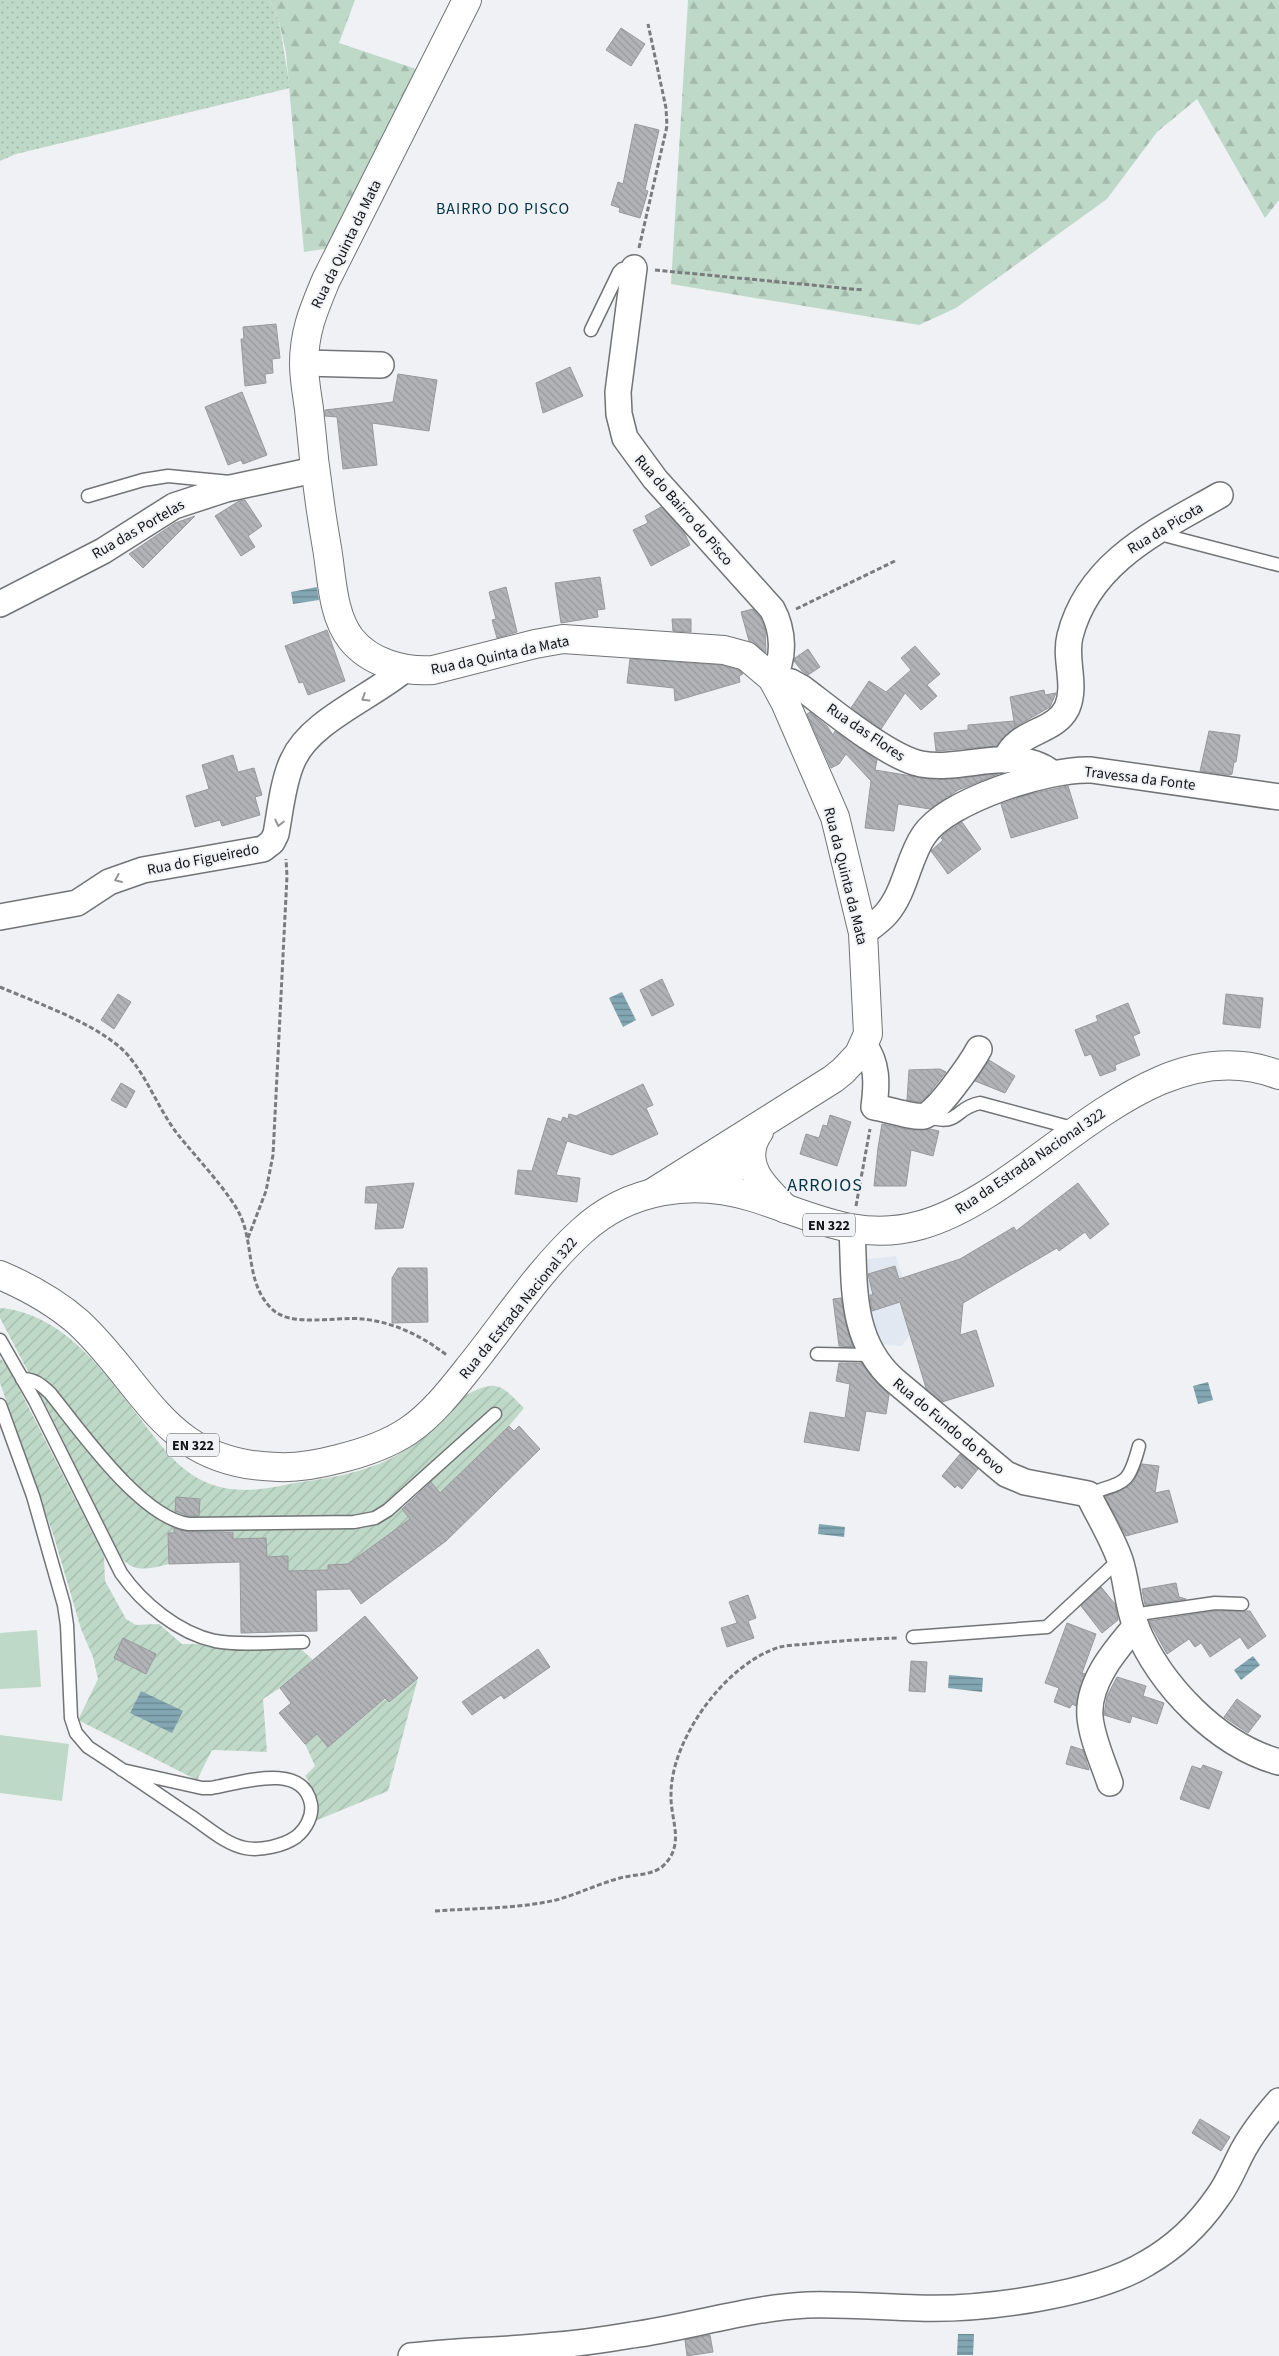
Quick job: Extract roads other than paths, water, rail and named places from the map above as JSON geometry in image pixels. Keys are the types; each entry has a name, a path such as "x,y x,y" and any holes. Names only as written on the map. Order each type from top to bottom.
{"street":[{"name":"Rua da Quinta da Mata","path":"467,0 326,280 309,322 304,364 314,470 335,596 345,631 359,648 369,655 405,669 433,670 535,644 576,639 724,650 746,656 772,678 785,702 835,817 863,933 869,1024 864,1045 843,1071 767,1123 733,1141 652,1193"},
{"name":"Rua do Bairro do Pisco","path":"634,268 618,392 619,414 625,438 655,479 764,599 776,619 781,660 772,678"},
{"path":"304,364 381,365"},
{"name":"Rua das Portelas","path":"0,604 103,551 174,506 244,484 314,470"},
{"name":"Rua da Picota","path":"1005,760 1018,741 1053,723 1064,713 1070,692 1068,644 1075,621 1094,588 1111,565 1126,550 1154,532 1220,495"},
{"name":"Rua do Figueiredo","path":"0,917 77,903 109,882 143,870 263,849 272,842 277,830 288,772 292,760 306,740 323,724 380,688 405,669"},
{"name":"Rua das Flores","path":"772,678 791,682 802,688 881,745 911,762 933,765 1005,760 1031,762 1052,773"},
{"name":"Travessa da Fonte","path":"863,933 890,908 920,842 936,822 967,803 1052,773 1068,770 1098,771 1279,796"},
{"path":"864,1045 872,1057 876,1072 874,1107 925,1116 963,1075 979,1050"},
{"name":"Rua da Estrada Nacional 322","path":"0,1276 47,1300 77,1322 158,1416 186,1440 208,1453 255,1465 283,1467 323,1463 391,1441 410,1430 427,1416 466,1371 548,1268 577,1236 613,1208 652,1193 688,1188 719,1189 756,1198 834,1226 852,1229 896,1230 920,1225 945,1216 985,1194 1077,1130 1137,1092 1196,1070 1233,1066 1260,1069 1279,1075"},
{"path":"733,1141 714,1170 714,1180 719,1189 741,1155 767,1123"},
{"path":"767,1123 750,1152 752,1168 763,1184 786,1210"},
{"name":"Rua do Fundo do Povo","path":"852,1229 858,1312 863,1335 872,1355 889,1375 1006,1474 1025,1482 1088,1494"},
{"path":"1088,1494 1120,1559 1134,1621 1161,1671 1188,1703 1237,1744 1254,1754 1279,1762"},
{"path":"1110,1783 1093,1731 1090,1707 1108,1662 1134,1621"},
{"path":"411,2356 545,2346 632,2335 774,2309 807,2306 970,2307 1070,2291 1107,2281 1126,2275 1149,2262 1185,2235 1200,2220 1218,2197 1255,2131 1279,2101"}],"lane":[{"path":"591,330 618,272 622,269 634,268"},
{"path":"88,496 144,480 168,476 244,484"},
{"path":"1154,532 1279,565"},
{"path":"925,1116 939,1120 950,1120 980,1103 1077,1130"},
{"path":"0,1340 22,1379 121,1573 141,1596 176,1624 206,1638 226,1642 303,1642"},
{"path":"817,1354 872,1355"},
{"path":"22,1379 38,1382 50,1393 121,1479 136,1493 165,1516 189,1524 354,1522 376,1518 388,1510 495,1414"},
{"path":"0,1405 33,1496 64,1605 68,1625 73,1726 81,1741 122,1770 217,1834 243,1848 263,1848 286,1842 303,1830 310,1815 311,1808 306,1790 296,1781 288,1778 202,1788 122,1770"},
{"path":"1088,1494 1126,1480 1133,1470 1139,1446"},
{"path":"913,1637 1047,1627 1120,1559"},
{"path":"1134,1621 1215,1603 1242,1604"}],"water":[{"path":"317,587 319,600 293,604 291,592"},
{"path":"622,992 636,1020 623,1027 609,998"},
{"path":"1208,1382 1213,1400 1198,1404 1193,1386"},
{"path":"819,1524 845,1527 844,1537 818,1534"},
{"path":"1253,1656 1260,1665 1241,1680 1234,1670"},
{"path":"949,1675 983,1678 982,1692 948,1688"},
{"path":"141,1691 183,1711 172,1733 130,1713"},
{"path":"958,2334 974,2334 973,2355 957,2355"}],"district":[{"name":"BAIRRO DO PISCO","path":"503,208"},
{"name":"ARROIOS","path":"825,1185"}]}
